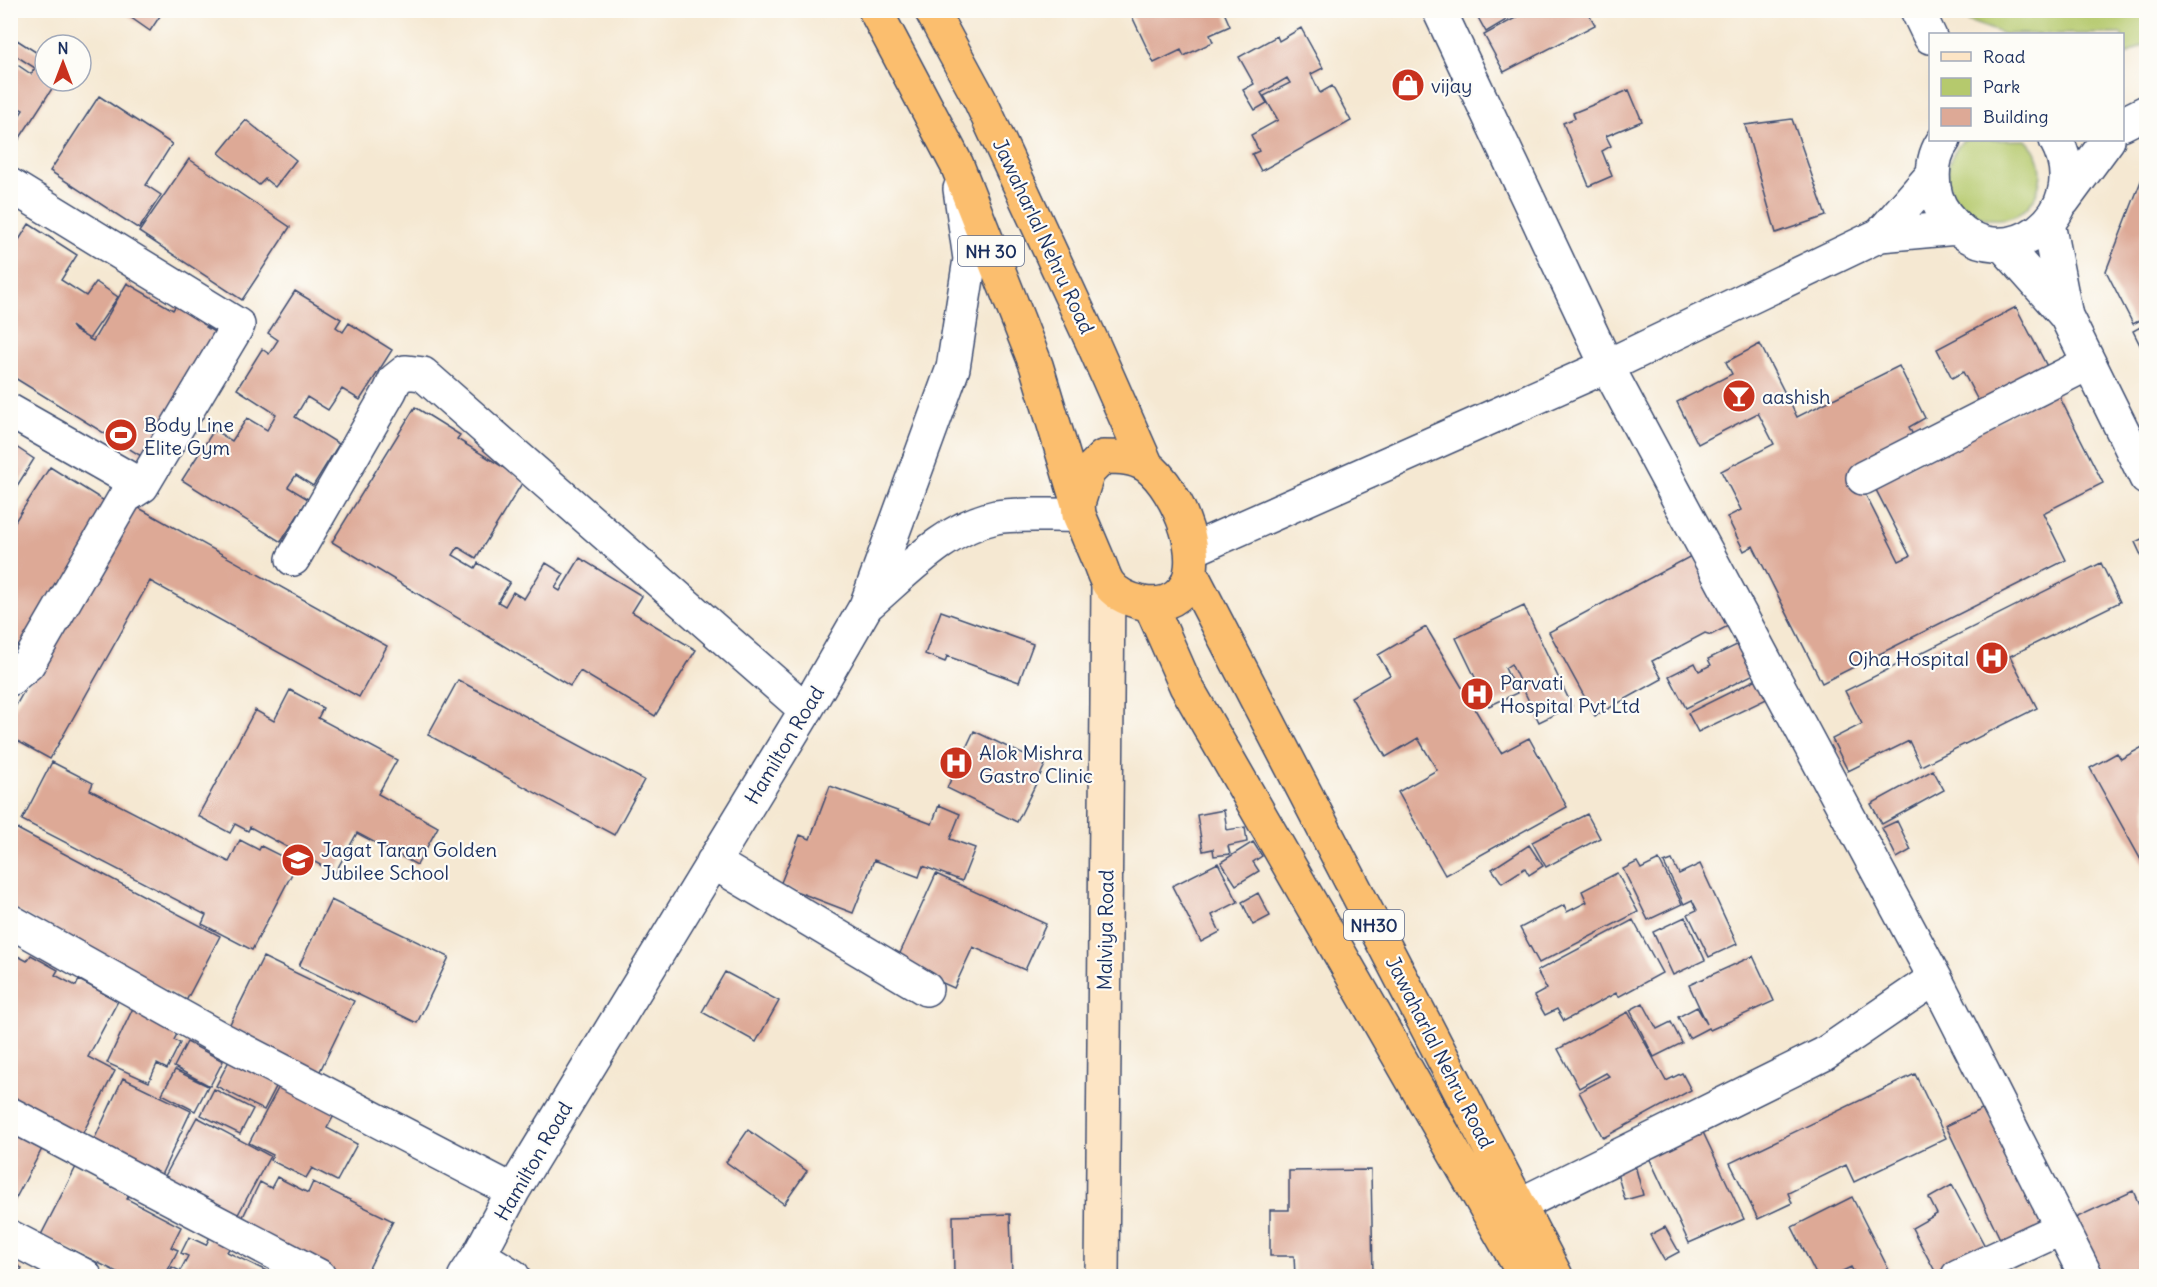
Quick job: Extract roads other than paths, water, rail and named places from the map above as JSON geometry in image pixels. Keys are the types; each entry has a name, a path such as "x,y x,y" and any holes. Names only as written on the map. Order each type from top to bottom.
{"highway":[{"name":"NH 30","path":"875,10 957,165 1036,365 1079,510 1108,584"},
{"name":"Jawaharlal Nehru Road","path":"931,10 980,100 1148,466 1169,491 1187,530 1191,561 1556,1276"},
{"path":"1079,510 1088,472 1103,457 1127,457 1148,466"},
{"path":"1108,584 1126,599 1150,604 1169,602 1185,590 1191,561"},
{"name":"Jawaharlal Nehru Road","path":"1150,604 1186,686 1525,1276"}],"street":[{"path":"1439,10 1607,366 1935,978 2086,1276"},
{"path":"1917,10 1929,35"},
{"path":"2124,123 2146,112"},
{"path":"1944,141 1935,159 1932,175 1935,195 1943,213 1957,228 1970,237 2002,244 2019,241 2035,234 2055,212 2107,141"},
{"path":"2056,141 2065,160 2067,181 2055,212 2066,316"},
{"name":"Hamilton Road","path":"472,1266 513,1191 806,710 866,606 953,368 970,259 957,165"},
{"path":"1880,236 1932,175"},
{"path":"10,184 238,325 142,486 125,497 16,666"},
{"path":"1191,561 1880,236 1957,228"},
{"path":"2002,244 2066,316 2146,478"},
{"path":"1863,478 2089,363"},
{"path":"293,559 395,380 405,372 423,375 806,710"},
{"path":"10,411 142,486"},
{"path":"866,606 946,538 976,522 999,517 1079,510"},
{"name":"Malviya Road","path":"1102,1276 1108,584"},
{"path":"713,862 926,989"},
{"path":"10,921 221,1040 513,1191"},
{"path":"1519,1205 1824,1054 1935,978"},
{"path":"10,1114 319,1276"},
{"path":"1958,1276 2062,1228"},
{"path":"10,1237 85,1276"},
{"path":"472,1266 513,1276"}],"place":[{"name":"vijay","path":"1408,85"},
{"name":"aashish","path":"1739,396"},
{"name":"Body Line Elite Gym","path":"121,435"},
{"name":"Ojha Hospital","path":"1992,658"},
{"name":"Parvati Hospital Pvt Ltd","path":"1477,694"},
{"name":"Alok Mishra Gastro Clinic","path":"956,763"},
{"name":"Jagat Taran Golden Jubilee School","path":"298,860"}]}
